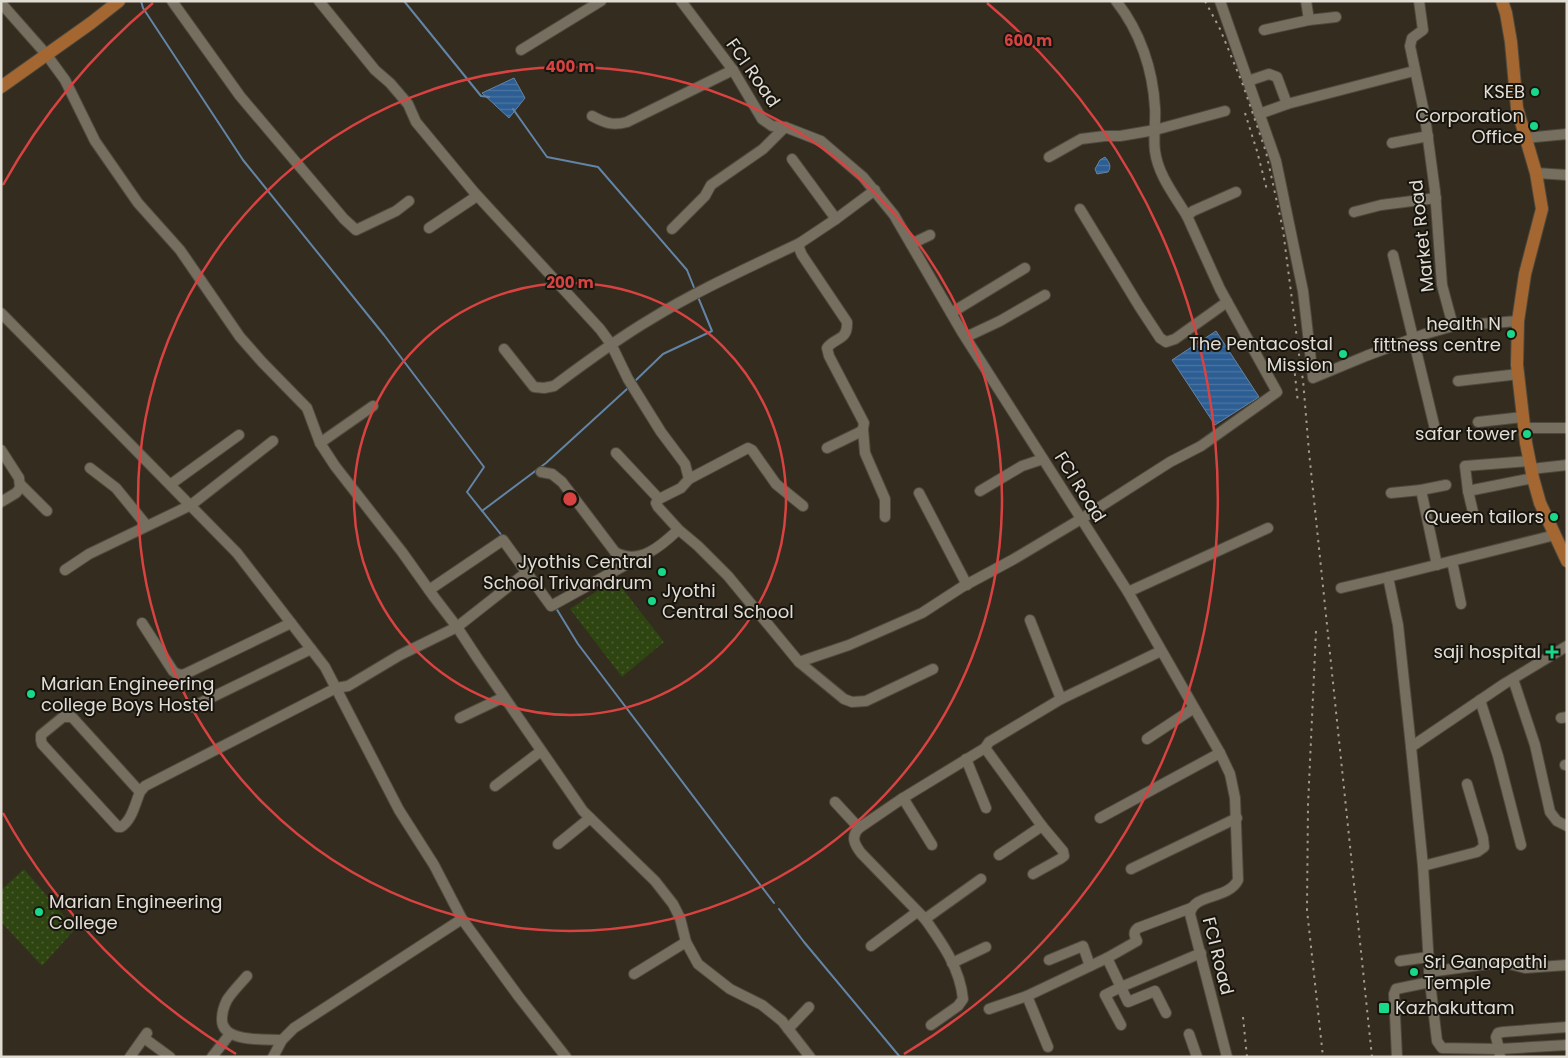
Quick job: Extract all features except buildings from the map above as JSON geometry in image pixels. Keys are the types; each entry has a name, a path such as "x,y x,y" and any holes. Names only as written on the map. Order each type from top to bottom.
{"main road":[{"path":"1,87 120,1"},
{"path":"1502,1 1511,42 1517,108 1536,173 1542,209 1525,274 1518,322 1517,365 1531,469 1540,503 1567,561"}],"street":[{"path":"172,1 240,96 344,219 356,230 396,211 409,201"},
{"path":"318,1 375,70 408,104 416,122 477,196 584,310 611,344 628,379 661,432 685,464 689,479"},
{"path":"520,50 601,1"},
{"name":"FCI Road","path":"681,1 732,70 762,119 772,126 785,127 820,140 863,176 894,215 966,338 1128,592 1220,752 1230,774 1236,798 1238,880 1235,886 1226,892 1201,900 1191,908 1190,914 1227,1057"},
{"path":"800,662 849,645 922,613 1081,519 1170,462 1201,446 1277,392 1220,289 1187,216 1161,173 1155,151 1155,108 1147,61 1135,27 1116,1"},
{"path":"1220,1 1229,32 1248,80 1276,162 1301,282 1313,378 1366,356 1453,326 1518,322"},
{"path":"1306,1 1309,20"},
{"name":"Market Road","path":"1419,1 1424,26 1423,30 1410,42 1414,71 1420,91 1428,136 1436,198 1442,285 1453,326"},
{"path":"1,2 46,54 65,80 95,141 138,203 180,250 240,337 307,408 320,443 335,466 458,627 504,698 583,811 655,881 673,904 680,918 686,942 692,956 704,970 730,989 762,1005 782,1021 810,1057"},
{"path":"1264,30 1309,20 1336,17"},
{"path":"592,116 606,123 619,124 627,122 732,70"},
{"path":"1260,114 1287,104 1414,71"},
{"path":"1248,80 1268,74 1277,77 1287,104"},
{"path":"1049,157 1081,139 1120,136 1155,130 1225,111"},
{"path":"672,229 704,196 711,185 763,149 785,127"},
{"path":"1526,138 1567,134"},
{"path":"1392,143 1428,136"},
{"path":"792,159 836,219"},
{"path":"1536,173 1567,175"},
{"path":"504,349 534,387 554,386 611,344 652,318 800,243 875,190"},
{"path":"1187,216 1193,211 1236,192"},
{"path":"429,228 477,196"},
{"path":"1354,212 1381,205 1436,198"},
{"path":"1080,209 1139,306 1160,338 1166,342 1175,339 1227,302"},
{"path":"911,244 930,235"},
{"path":"800,243 799,248 802,255 847,322 847,330 844,336 830,344 827,348 828,356 864,423 864,453 885,499 885,517"},
{"path":"1393,255 1436,433"},
{"path":"951,313 1026,268"},
{"path":"966,338 1000,321 1044,295"},
{"path":"2,315 171,484 237,553 325,667 399,810 434,865 462,918 518,997 566,1057"},
{"path":"1458,381 1519,374"},
{"path":"320,443 373,406"},
{"path":"1478,422 1524,422 1567,428"},
{"path":"827,448 863,429"},
{"path":"171,484 239,436"},
{"path":"65,570 90,554 191,505 273,440"},
{"path":"803,506 776,484 752,450 748,448 689,479 681,488 659,499 656,503 678,530 698,546 728,576 800,662 836,693 852,702 866,701 933,669"},
{"path":"1,450 19,478 20,484 20,488 16,493 1,502"},
{"path":"616,453 659,499"},
{"path":"980,491 1022,466 1043,459"},
{"path":"1474,512 1468,491 1465,466 1531,469 1567,465"},
{"path":"90,468 116,488 146,526"},
{"path":"1468,491 1531,469"},
{"path":"542,472 552,474 562,482 614,552 622,556 647,554 658,548 678,530"},
{"path":"20,484 47,511"},
{"path":"1391,493 1446,485"},
{"path":"1422,490 1437,565"},
{"path":"919,493 967,585"},
{"path":"1128,592 1268,528"},
{"path":"1341,588 1555,535"},
{"path":"429,590 503,540 552,606 627,564"},
{"path":"1452,561 1462,604"},
{"path":"140,792 72,717 63,717 41,736 42,744 118,827 121,827 130,817 140,792 145,786 336,688 348,686 400,654 458,627 527,572"},
{"path":"1388,577 1398,625 1411,746 1423,866 1428,958 1437,1041 1442,1048 1499,1053 1567,1045"},
{"path":"1030,620 1061,699"},
{"path":"142,623 173,671 183,676 291,623"},
{"path":"1411,746 1567,646"},
{"path":"192,707 311,649"},
{"path":"931,1024 958,1006 962,1001 962,990 952,963 944,946 921,916 856,846 854,834 859,828 903,798 1061,699 1161,651"},
{"path":"1513,679 1535,745 1550,812 1557,822 1567,826"},
{"path":"460,718 504,698"},
{"path":"1480,700 1498,756 1521,845"},
{"path":"1147,738 1194,708"},
{"path":"985,748 1042,826 1064,852 1064,856 1060,859 1033,874"},
{"path":"495,786 542,751"},
{"path":"1100,818 1220,752"},
{"path":"966,759 986,808"},
{"path":"1423,866 1477,852 1484,847 1467,784"},
{"path":"903,798 932,845"},
{"path":"835,802 859,828"},
{"path":"558,844 590,818"},
{"path":"1131,869 1237,818"},
{"path":"999,855 1042,826"},
{"path":"871,946 981,879"},
{"path":"989,1010 1027,996 1107,958 1137,941 1134,934 1138,928 1191,908"},
{"path":"273,1057 282,1040 294,1028 462,918"},
{"path":"634,974 686,942"},
{"path":"1049,960 1083,946 1090,966"},
{"path":"952,963 986,947"},
{"path":"1121,1025 1105,995 1201,953"},
{"path":"1107,958 1128,1002 1155,991 1166,1013"},
{"path":"1400,961 1428,958"},
{"path":"1397,1057 1394,994 1396,989 1430,977 1502,962 1525,968 1567,965"},
{"path":"247,976 227,1000 222,1011 224,1029 238,1038 282,1040"},
{"path":"1027,996 1048,1047"},
{"path":"788,1029 809,1007"},
{"path":"1499,1053 1496,1037 1500,1032 1567,1027"},
{"path":"212,1057 230,1034"},
{"path":"1189,1034 1197,1057"},
{"path":"130,1057 146,1035 170,1057"}],"green space":[{"path":"615,579 664,642 622,677 570,609"},
{"path":"24,869 75,929 42,966 1,922 1,890"}],"water":[{"path":"514,78 525,98 509,118 482,93"},
{"path":"1105,157 1110,164 1110,168 1108,172 1097,174 1095,169 1100,160"},
{"path":"1216,331 1259,397 1215,425 1172,360"}],"waterway":[{"path":"141,1 143,8 243,160 384,335 484,467 467,492 503,537"},
{"path":"404,1 481,96 489,97"},
{"path":"513,109 547,157 598,167 687,270 695,290"},
{"path":"636,380 663,354 712,331 698,297"},
{"path":"482,511 546,463 627,389"},
{"path":"556,608 578,644 774,903"},
{"path":"779,909 804,942 900,1057"}],"railway":[{"path":"1205,1 1220,29 1243,85 1266,152 1283,230 1303,380 1372,1057"},
{"path":"1245,113 1267,190"},
{"path":"1294,366 1298,403"},
{"path":"1316,631 1308,805 1307,910 1323,1057"},
{"path":"1243,1017 1247,1057"}],"place":[{"name":"KSEB","path":"1535,92"},
{"name":"Corporation Office","path":"1534,126"},
{"name":"health N fittness centre","path":"1511,334"},
{"name":"The Pentacostal Mission","path":"1343,354"},
{"name":"safar tower","path":"1527,434"},
{"name":"Queen tailors","path":"1554,517"},
{"name":"Jyothis Central School Trivandrum","path":"662,572"},
{"name":"Jyothi Central School","path":"652,601"},
{"name":"saji hospital","path":"1552,652"},
{"name":"Marian Engineering college Boys Hostel","path":"31,694"},
{"name":"Marian Engineering College","path":"39,912"},
{"name":"Sri Ganapathi Temple","path":"1414,972"},
{"name":"Kazhakuttam","path":"1384,1008"}]}
